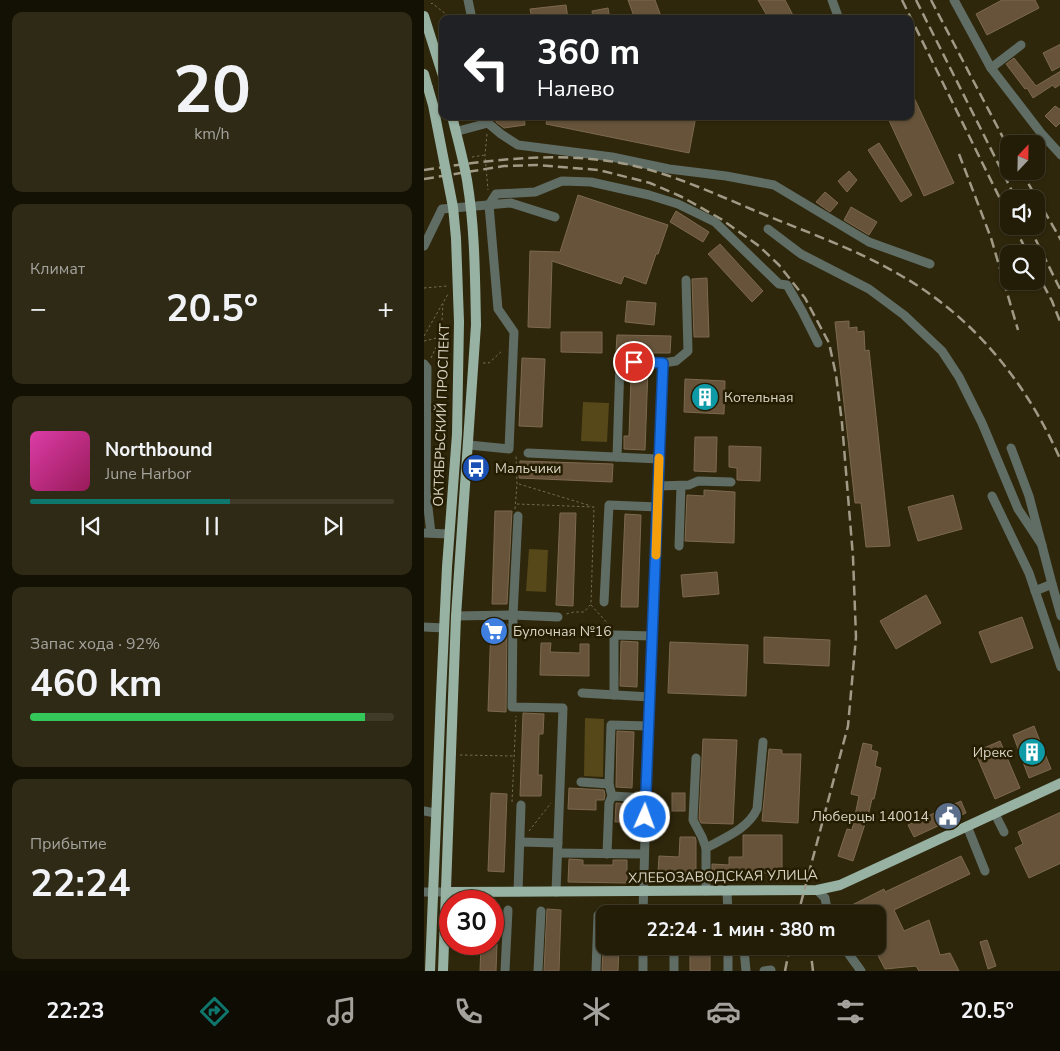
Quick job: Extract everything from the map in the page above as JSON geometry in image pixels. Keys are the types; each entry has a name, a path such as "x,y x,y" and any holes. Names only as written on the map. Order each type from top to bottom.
{"main road":[{"path":"424,16 439,63"},
{"name":"ОКТЯБРЬСКИЙ ПРОСПЕКТ","path":"424,74 433,106 453,207 457,244 459,322 457,434 449,534 436,812 429,892 430,971"},
{"name":"ОКТЯБРЬСКИЙ ПРОСПЕКТ","path":"446,890 456,616 476,325 475,251 471,213 466,179 453,120"},
{"name":"ХЛЕБОЗАВОДСКАЯ УЛИЦА","path":"504,892 817,890 840,885 879,862 995,814 1060,782"},
{"name":"ОКТЯБРЬСКИЙ ПРОСПЕКТ","path":"443,971 444,955"}],"street":[{"path":"468,0 471,15"},
{"path":"832,0 838,15"},
{"path":"954,0 991,68 1060,155"},
{"path":"991,68 1021,45"},
{"path":"462,130 488,120 501,134 518,145 612,158 774,185 869,242 930,264"},
{"path":"469,445 509,449 514,332 498,309 489,205 496,194 535,192 562,181 591,182 649,195 678,204 715,222 779,284 787,286 818,343"},
{"path":"424,246 442,209 511,203 556,217"},
{"path":"768,229 801,254 869,289 904,315 942,351 959,377 982,423 1018,509 1042,545"},
{"path":"616,457 620,362 663,363 676,361 688,351 686,280"},
{"path":"643,905 663,363"},
{"path":"425,366 427,533 449,534"},
{"path":"1011,448 1029,496 1060,616"},
{"path":"528,452 659,459"},
{"path":"658,486 682,486 698,481 730,482"},
{"path":"679,546 682,486"},
{"path":"992,496 1029,573 1060,667"},
{"path":"604,602 609,505 658,507"},
{"path":"518,516 513,615 512,708 563,708 556,892"},
{"path":"1035,591 1052,584"},
{"path":"456,616 513,615 558,617"},
{"path":"424,627 444,628"},
{"path":"614,695 614,634 653,636"},
{"path":"582,693 650,696"},
{"path":"607,854 609,803 612,796 609,784 611,724 649,726"},
{"path":"706,848 743,827 755,814 763,742"},
{"path":"696,758 693,820 706,848 706,892"},
{"path":"581,782 609,784"},
{"path":"612,796 646,798"},
{"path":"517,805 520,842 518,892"},
{"path":"424,811 436,812"},
{"path":"995,814 1004,832"},
{"path":"967,826 985,871"},
{"path":"520,842 607,854 644,854"},
{"path":"817,890 826,898 827,905"},
{"path":"727,891 728,905"},
{"path":"504,971 508,910"},
{"path":"538,971 541,911"},
{"path":"596,971 597,955"},
{"path":"643,955 643,971"},
{"path":"674,955 674,971"},
{"path":"728,955 728,971"},
{"path":"744,955 746,971"},
{"path":"849,955 861,971"}],"path":[{"path":"430,4 432,3 447,15"},
{"path":"488,120 485,155 489,205"},
{"path":"424,288 448,286"},
{"path":"424,336 448,295"},
{"path":"425,366 441,337 443,304"},
{"path":"424,341 441,337"},
{"path":"441,337 451,356"},
{"path":"482,363 489,363 502,349"},
{"path":"517,484 594,507"},
{"path":"515,504 594,507"},
{"path":"558,617 574,612 584,612 591,604 594,507"},
{"path":"591,604 618,635"},
{"path":"516,711 514,756 517,805"},
{"path":"459,755 514,756"},
{"path":"520,842 555,798"}],"shaded area":[{"path":"583,402 609,403 607,442 581,441"},
{"path":"529,549 548,550 546,592 526,591"},
{"path":"585,718 604,719 603,777 584,776"}],"building":[{"path":"628,0 655,0 661,15 634,15"},
{"path":"758,0 785,0 793,15 767,15"},
{"path":"1002,0 1035,0 1039,8 987,35 976,14"},
{"path":"566,5 567,15 531,15 530,9"},
{"path":"608,8 609,15 592,15 592,11"},
{"path":"1061,44 1061,66 1052,71 1043,53"},
{"path":"1014,58 1036,86 1061,71 1061,84 1055,88 1053,85 1033,98 1027,88 1025,89 1006,64"},
{"path":"914,98 954,183 924,196 889,120 914,120"},
{"path":"1055,106 1061,110 1061,122 1056,127 1045,116"},
{"path":"496,120 524,120 525,125 504,128"},
{"path":"547,120 695,120 689,153 546,124"},
{"path":"879,143 912,195 901,202 868,150"},
{"path":"849,171 857,180 847,192 838,181"},
{"path":"825,192 838,203 830,212 816,202"},
{"path":"578,195 668,225 658,254 656,254 646,284 624,276 621,284 552,261 550,328 528,327 530,251 560,252"},
{"path":"851,207 877,222 869,235 844,220"},
{"path":"676,211 709,232 703,242 670,222"},
{"path":"720,244 763,291 752,302 708,254"},
{"path":"707,278 709,337 694,337 692,279"},
{"path":"627,301 656,303 654,325 625,322"},
{"path":"849,321 849,328 857,327 857,332 864,331 865,351 869,350 890,546 866,547 861,503 855,503 835,322"},
{"path":"561,332 602,332 602,353 561,352"},
{"path":"617,335 671,336 670,353 648,353 648,356 624,356 624,352 616,352"},
{"path":"522,358 545,359 542,427 519,426"},
{"path":"626,368 648,369 645,450 624,449 624,436 629,436 631,378 626,378"},
{"name":"Котельная","path":"685,379 725,381 724,414 684,412"},
{"path":"695,437 717,437 716,472 694,471"},
{"path":"729,446 761,447 760,481 737,480 737,468 729,467"},
{"path":"520,461 613,464 612,482 519,478"},
{"path":"704,490 735,492 734,543 685,541 687,495 704,496"},
{"path":"953,495 962,529 918,541 908,507"},
{"path":"495,511 512,511 507,604 492,604"},
{"path":"560,513 576,513 573,606 556,605"},
{"path":"625,514 641,515 638,607 621,607"},
{"path":"717,572 719,594 683,597 681,575"},
{"path":"926,595 941,623 896,649 880,621"},
{"path":"1022,617 1033,648 991,663 979,632"},
{"path":"491,624 507,624 506,712 488,711"},
{"path":"764,637 830,640 829,666 764,663"},
{"path":"621,641 638,642 637,687 620,686"},
{"path":"670,642 748,645 746,696 668,693"},
{"path":"541,643 551,643 550,652 580,653 580,644 589,644 589,676 540,675"},
{"path":"523,713 544,714 543,734 539,734 538,775 542,775 541,796 520,796"},
{"name":"Ирекс","path":"1034,726 1051,769 1029,778 1013,735"},
{"path":"617,731 634,732 632,788 616,787"},
{"path":"703,739 737,740 733,824 701,823 699,819"},
{"path":"1000,741 1020,788 995,799 975,752"},
{"path":"863,743 872,745 871,750 878,752 875,766 881,768 874,799 872,799 866,825 853,861 838,856 847,829 852,830 859,796 851,794"},
{"path":"769,749 782,750 782,754 801,754 798,823 762,821"},
{"path":"569,788 604,790 604,800 596,800 596,810 568,809"},
{"path":"491,793 507,794 504,872 488,871"},
{"path":"672,793 685,793 685,811 672,811"},
{"path":"961,801 966,813 914,837 908,825"},
{"path":"616,803 629,804 628,822 615,822"},
{"path":"1061,812 1061,863 1029,878 1015,848 1023,844 1018,832"},
{"path":"743,835 782,835 782,873 727,873 727,876 712,875 712,864 729,865 729,857 743,857"},
{"path":"680,837 695,837 696,873 658,872 659,856 679,857"},
{"path":"961,856 970,874 894,910 904,931 929,920 940,955 950,953 959,971 919,971 916,966 885,969 878,955 886,955 886,905 852,905 884,889 885,892"},
{"path":"569,859 583,860 583,865 613,865 613,860 627,860 627,883 568,882"},
{"path":"547,909 561,910 559,971 544,971"},
{"path":"987,940 996,966 988,969 980,942"},
{"path":"481,955 497,955 496,971 480,971"},
{"path":"603,955 619,955 618,971 602,971"},
{"path":"690,955 710,955 710,971 690,971"}],"railway":[{"path":"902,0 909,15"},
{"path":"916,0 1011,190"},
{"path":"931,0 1002,135"},
{"path":"914,24 1000,199"},
{"path":"959,154 991,238 1018,330"},
{"path":"424,170 490,161 556,157 621,163 681,180 848,249 900,275 927,292 952,311 974,332 996,354 1015,379 1032,405 1061,461"},
{"path":"424,179 504,166 537,165 599,170 650,183 682,197 721,219 759,246 779,265 805,298 829,343 836,375 842,423 853,557 856,637 848,726 800,905"},
{"path":"1026,180 1061,240"},
{"path":"1018,235 1024,245"},
{"path":"1033,235 1061,291"},
{"path":"1045,288 1061,324"},
{"path":"785,971 788,955"},
{"path":"811,955 813,971"}],"slow traffic":[{"path":"656,555 659,458"}],"place":[{"name":"Котельная","path":"705,397"},
{"name":"Мальчики","path":"476,468"},
{"name":"Булочная №16","path":"494,631"},
{"name":"Ирекс","path":"1032,752"},
{"name":"Люберцы 140014","path":"948,816"}],"route":[{"path":"634,362 663,363 645,817"}]}
